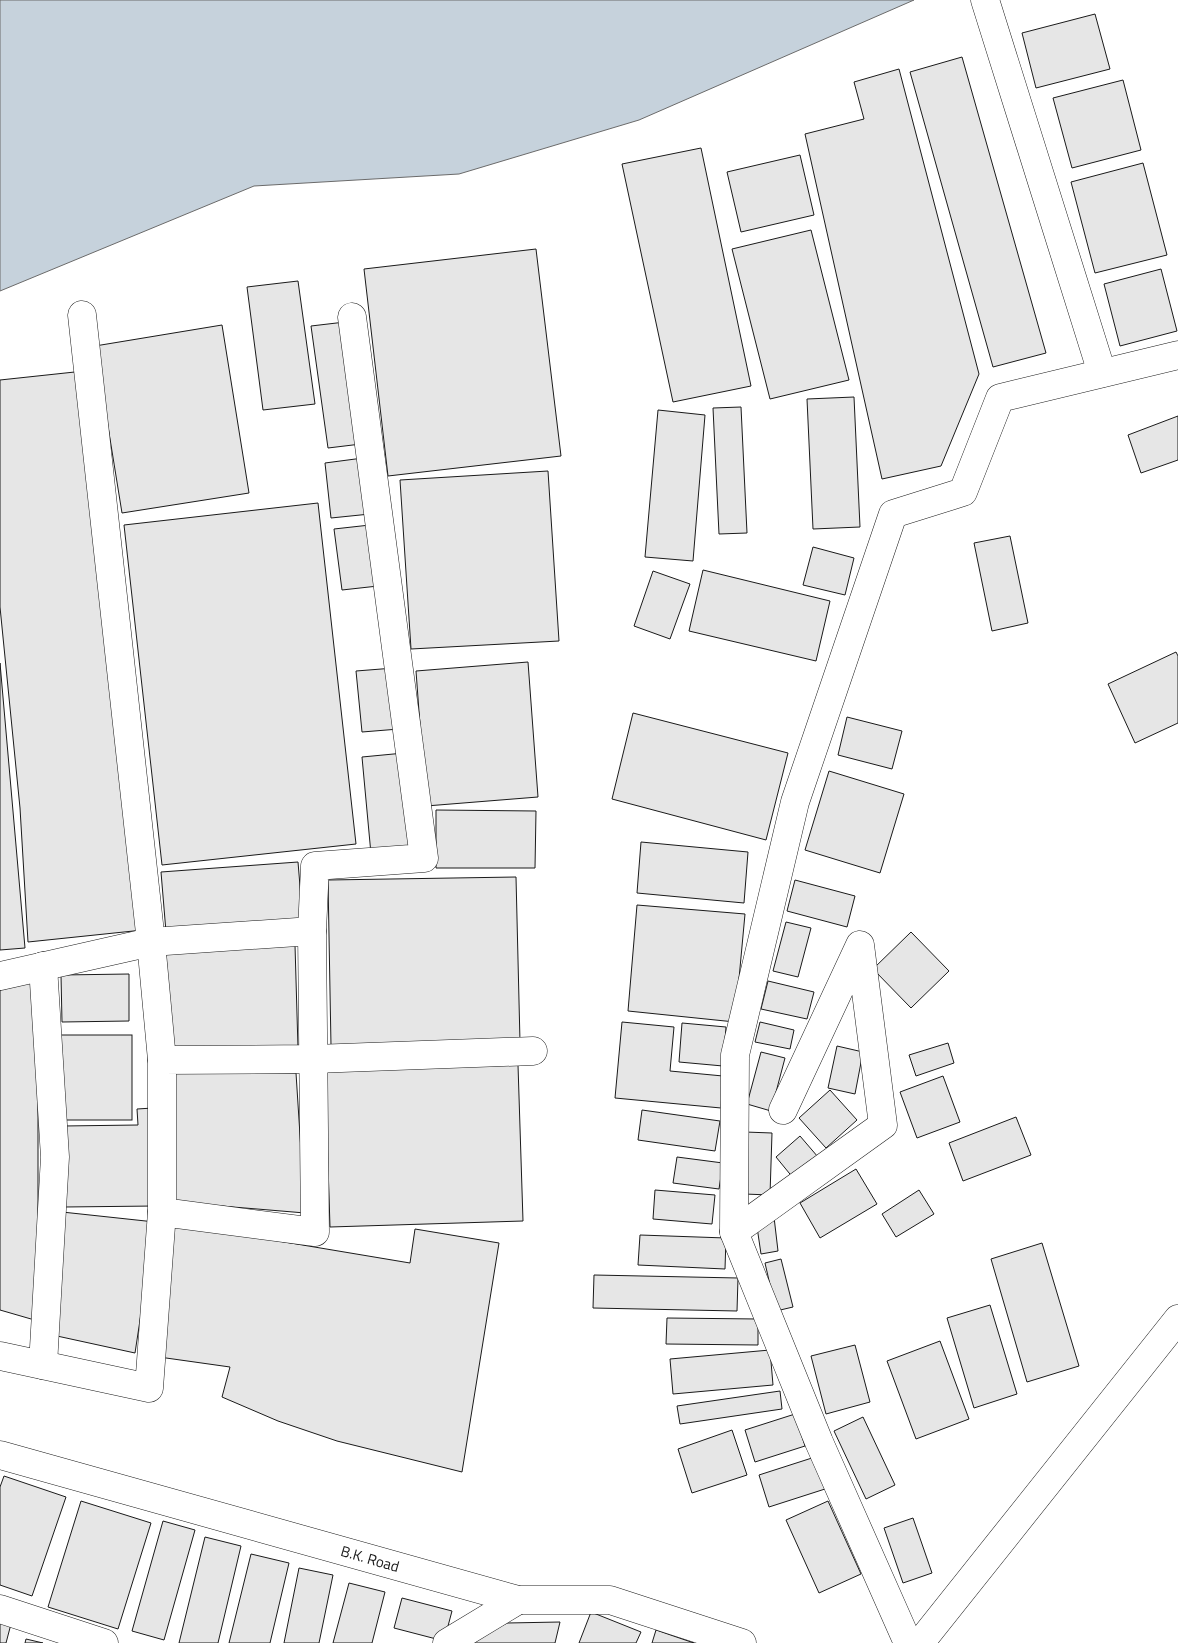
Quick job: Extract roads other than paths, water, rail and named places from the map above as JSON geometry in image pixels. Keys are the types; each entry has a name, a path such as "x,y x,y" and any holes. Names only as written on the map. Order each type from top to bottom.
{"street":[{"path":"985,0 1102,374"},
{"path":"0,1356 149,1388 162,1212 162,1060 151,942 82,315"},
{"path":"162,1212 315,1232 312,931 315,866 424,858 352,317"},
{"path":"908,1643 818,1442 734,1232 735,1055 795,802 893,514 963,492 1000,398 1178,355"},
{"path":"0,976 151,942 312,931"},
{"path":"734,1232 883,1125 860,945 783,1110"},
{"path":"43,966 55,1156 43,1365"},
{"path":"162,1060 314,1060 533,1051"},
{"path":"920,1643 1178,1319"},
{"name":"B.K. Road","path":"0,1455 518,1600 610,1600 742,1643"},
{"path":"446,1643 518,1600"},
{"path":"0,1609 104,1643"}]}
